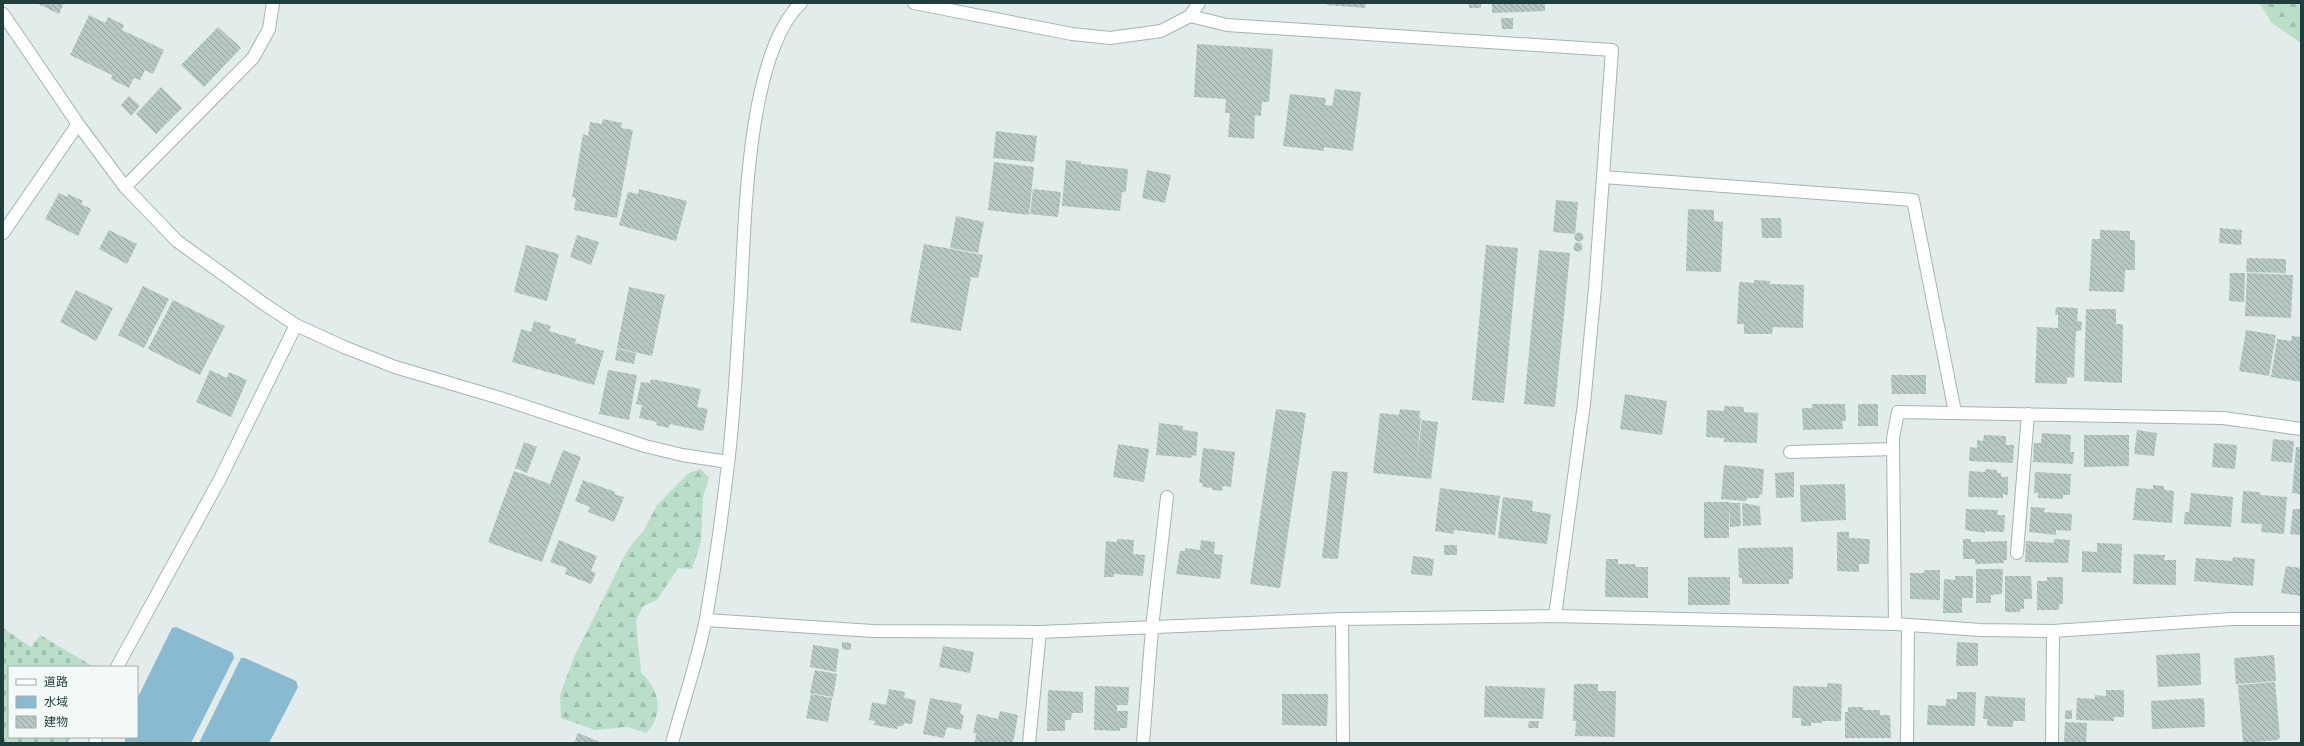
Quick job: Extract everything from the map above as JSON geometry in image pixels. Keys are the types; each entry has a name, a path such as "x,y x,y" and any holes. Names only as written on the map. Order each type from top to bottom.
{"street":[{"path":"125,187 253,58 269,29 273,3"},
{"path":"672,743 706,620 728,462 746,199 755,122 765,76 778,37 794,9 801,3"},
{"path":"914,3 1072,34 1110,38 1161,31 1190,16 1199,3"},
{"path":"3,14 78,124 125,187 177,240 264,304 296,325 395,367 500,398 645,446 682,455 728,462"},
{"path":"1190,16 1227,25 1612,50 1604,177 1584,404 1555,616"},
{"path":"3,233 78,124"},
{"path":"1604,177 1913,200 1955,412"},
{"path":"118,666 220,479 296,325"},
{"path":"1895,624 1893,438 1898,412 2223,418 2301,429"},
{"path":"2017,553 2028,414"},
{"path":"1790,452 1893,449"},
{"path":"1143,743 1152,628 1168,497"},
{"path":"706,620 873,631 1040,632 1342,619 1555,616 1895,624 1981,630 2053,631 2232,620 2301,619"},
{"path":"1342,619 1343,743"},
{"path":"1907,743 1908,625"},
{"path":"2052,743 2053,631"},
{"path":"1029,743 1040,632"}],"green space":[{"path":"2259,3 2301,3 2301,43 2272,23"},
{"path":"701,469 709,478 703,497 701,542 692,569 678,568 657,600 643,606 636,621 641,673 652,686 656,694 657,710 652,726 646,733 628,727 595,730 561,718 560,695 574,657 628,549 644,530 657,505 689,473"},
{"path":"3,628 31,647 40,635 92,666 8,666 8,738 70,738 67,743 3,743"}],"water":[{"path":"176,627 233,653 234,658 191,743 125,743 125,738 138,738 138,697 172,628"},
{"path":"241,658 245,658 296,681 298,687 269,743 199,743"}],"building":[{"path":"36,3 64,3 59,14"},
{"path":"1327,3 1366,3 1365,8 1327,5"},
{"path":"1469,3 1481,3 1481,8 1469,8"},
{"path":"1492,3 1545,3 1545,11 1492,13"},
{"path":"89,15 105,23 108,17 124,25 122,30 164,50 153,74 145,70 140,80 134,78 129,88 111,79 112,75 70,55"},
{"path":"1501,18 1513,18 1513,29 1502,29"},
{"path":"218,27 241,48 204,87 181,65"},
{"path":"1197,44 1273,49 1269,102 1262,102 1261,116 1255,115 1254,139 1228,137 1230,113 1225,113 1226,99 1194,97"},
{"path":"161,87 182,108 156,134 136,114"},
{"path":"1335,89 1361,92 1353,151 1324,147 1324,151 1283,146 1290,94 1326,98 1325,105 1332,106"},
{"path":"129,96 140,106 131,116 121,105"},
{"path":"603,119 622,123 621,128 633,130 617,218 574,210 576,198 572,197 583,134 588,136 590,122 602,124"},
{"path":"996,131 1037,136 1034,162 993,158"},
{"path":"1066,160 1081,162 1081,164 1128,169 1126,192 1122,192 1120,211 1062,206"},
{"path":"994,162 1034,167 1029,215 988,210"},
{"path":"1147,170 1171,175 1165,203 1142,198"},
{"path":"639,189 687,201 676,241 619,225 628,192 638,194"},
{"path":"1033,189 1061,192 1058,217 1030,214"},
{"path":"59,193 67,197 68,194 83,201 81,204 91,209 78,236 45,219"},
{"path":"1556,200 1578,202 1575,234 1553,232"},
{"path":"1688,209 1714,210 1714,221 1723,222 1721,272 1686,271"},
{"path":"956,216 984,222 978,253 950,248"},
{"path":"1761,218 1781,218 1782,238 1762,238"},
{"path":"2220,228 2242,230 2241,245 2219,243"},
{"path":"109,230 137,244 127,264 99,249"},
{"path":"2100,230 2130,231 2130,240 2135,240 2135,270 2125,270 2124,292 2089,291 2092,239 2100,239"},
{"path":"1579,232 1584,237 1579,242 1574,237"},
{"path":"577,235 599,242 591,265 570,257"},
{"path":"1578,242 1583,247 1578,252 1573,247"},
{"path":"924,244 983,255 978,278 971,277 961,331 910,322"},
{"path":"526,245 559,254 547,301 514,292"},
{"path":"1486,245 1518,248 1504,403 1472,400"},
{"path":"1539,250 1570,253 1555,407 1524,404"},
{"path":"2247,258 2286,259 2286,273 2246,272"},
{"path":"2230,273 2245,273 2244,302 2229,301"},
{"path":"2247,273 2293,275 2291,318 2245,316"},
{"path":"1754,280 1770,281 1770,284 1804,285 1803,328 1773,327 1772,334 1744,334 1744,324 1737,324 1739,282 1754,283"},
{"path":"143,286 169,299 144,348 118,335"},
{"path":"629,287 665,295 652,356 617,348"},
{"path":"76,290 113,308 96,341 60,322"},
{"path":"173,300 225,326 200,375 148,349"},
{"path":"2056,307 2078,308 2077,321 2082,322 2081,331 2076,331 2074,378 2067,377 2067,384 2035,383 2037,327 2058,328 2058,315 2055,315"},
{"path":"2086,309 2116,309 2116,324 2123,324 2122,383 2084,381"},
{"path":"534,321 551,326 549,331 576,339 575,343 604,351 594,385 512,362 521,329 531,332"},
{"path":"2246,330 2276,335 2269,376 2239,371"},
{"path":"2292,336 2301,337 2301,382 2271,377 2277,339 2291,341"},
{"path":"617,349 636,353 634,364 615,360"},
{"path":"210,370 227,378 229,372 247,380 231,417 196,402"},
{"path":"608,370 637,375 629,420 599,414"},
{"path":"1891,375 1926,375 1926,394 1892,394"},
{"path":"651,379 701,389 697,407 708,409 703,431 670,424 669,428 656,425 657,422 639,418 642,405 636,404 641,382 650,383"},
{"path":"1625,394 1667,401 1662,435 1620,429"},
{"path":"1812,404 1845,404 1846,421 1842,421 1843,429 1803,430 1802,408 1812,408"},
{"path":"1858,404 1878,404 1878,426 1858,426"},
{"path":"1724,406 1744,407 1744,412 1758,413 1757,443 1724,442 1724,438 1706,437 1707,410 1724,411"},
{"path":"1276,409 1306,413 1280,588 1250,584"},
{"path":"1400,409 1420,411 1419,418 1421,418 1416,467 1422,420 1438,422 1431,479 1373,473 1380,413 1399,415"},
{"path":"1159,423 1183,426 1183,430 1198,432 1196,456 1192,455 1192,458 1156,455"},
{"path":"2137,430 2157,433 2154,456 2134,454"},
{"path":"2042,433 2071,435 2070,452 2074,452 2073,464 2033,462 2034,443 2041,443"},
{"path":"1984,435 2006,436 2006,445 2014,445 2013,463 1969,461 1970,447 1977,448 1977,440 1983,441"},
{"path":"2084,435 2129,435 2129,466 2084,467"},
{"path":"2273,439 2294,441 2292,463 2271,461"},
{"path":"524,442 537,447 527,473 515,468"},
{"path":"2214,443 2237,445 2235,469 2212,467"},
{"path":"1118,444 1149,449 1144,482 1113,477"},
{"path":"2296,447 2301,447 2301,494 2292,493"},
{"path":"1203,448 1235,452 1231,487 1223,486 1222,491 1212,490 1212,488 1202,487 1203,483 1199,483"},
{"path":"563,450 581,457 542,562 488,542 514,471 550,484"},
{"path":"1724,465 1764,469 1762,495 1760,494 1759,498 1747,498 1746,501 1721,499"},
{"path":"1986,469 1997,470 1997,473 2001,473 2001,477 2008,477 2008,495 2003,494 2003,498 1968,497 1969,471 1985,472"},
{"path":"1332,471 1348,472 1338,559 1322,558"},
{"path":"1794,472 1794,497 1776,498 1775,473"},
{"path":"2035,472 2071,474 2070,495 2063,495 2063,499 2038,498 2038,493 2034,493"},
{"path":"583,480 624,497 614,522 588,512 590,507 575,501"},
{"path":"1845,484 1846,520 1801,522 1800,485"},
{"path":"2153,485 2164,486 2164,490 2174,491 2172,523 2133,520 2136,488 2153,489"},
{"path":"1440,488 1500,496 1495,535 1454,530 1454,534 1435,531"},
{"path":"2243,491 2260,492 2260,495 2287,497 2284,534 2261,532 2262,524 2241,523"},
{"path":"2191,493 2233,497 2231,527 2184,524 2185,512 2189,512"},
{"path":"1503,497 1533,501 1532,511 1551,514 1547,544 1498,538"},
{"path":"1704,502 1729,502 1729,538 1704,538"},
{"path":"1729,503 1740,503 1741,526 1730,527"},
{"path":"1742,503 1760,506 1761,525 1743,526"},
{"path":"2031,507 2045,508 2044,512 2072,514 2071,531 2056,530 2056,535 2029,532"},
{"path":"1966,509 1998,510 1997,515 2005,515 2004,532 1985,531 1985,533 1965,530"},
{"path":"2293,509 2301,509 2301,535 2290,534"},
{"path":"1837,532 1849,532 1849,538 1870,539 1869,564 1859,564 1859,572 1837,571"},
{"path":"1117,539 1134,540 1133,554 1145,555 1143,576 1114,574 1114,577 1104,577 1106,541 1117,542"},
{"path":"1963,539 1971,539 1971,542 2007,541 2007,560 2004,560 2004,563 1975,564 1975,559 1963,559"},
{"path":"2054,539 2070,540 2068,563 2025,562 2026,541 2054,543"},
{"path":"559,540 597,556 591,571 596,573 591,584 565,574 567,568 550,562"},
{"path":"1201,540 1215,542 1214,554 1223,555 1220,579 1176,574 1180,551 1185,551 1185,548 1200,550"},
{"path":"2097,543 2122,544 2121,573 2082,572 2082,551 2097,552"},
{"path":"1444,545 1457,545 1457,555 1444,555"},
{"path":"1793,547 1793,579 1789,579 1789,584 1742,584 1742,578 1739,578 1738,548"},
{"path":"2134,554 2165,555 2164,560 2176,560 2176,585 2133,584"},
{"path":"1413,556 1434,559 1432,576 1411,574"},
{"path":"2233,557 2255,559 2253,586 2194,581 2196,558 2232,561"},
{"path":"1606,559 1618,559 1618,564 1635,564 1635,567 1648,567 1648,598 1605,597"},
{"path":"2286,566 2301,568 2301,596 2281,593"},
{"path":"1976,569 2003,569 2002,594 1991,595 1991,603 1976,603"},
{"path":"1924,570 1940,570 1940,600 1910,599 1910,573 1924,573"},
{"path":"1955,576 1973,576 1973,598 1962,598 1962,613 1943,613 1944,579 1955,580"},
{"path":"2005,576 2031,576 2032,599 2024,599 2024,609 2020,609 2020,612 2005,612"},
{"path":"1688,577 1730,577 1730,605 1688,605"},
{"path":"2047,577 2063,577 2063,604 2059,604 2059,610 2037,610 2037,581 2047,581"},
{"path":"842,642 851,643 851,650 842,649"},
{"path":"1957,642 1978,643 1978,666 1956,666"},
{"path":"813,645 839,649 836,672 810,667"},
{"path":"943,646 974,652 970,673 939,667"},
{"path":"2200,653 2201,685 2158,687 2156,655"},
{"path":"2274,655 2276,681 2236,684 2234,658"},
{"path":"815,670 837,674 833,697 810,693"},
{"path":"2275,682 2280,737 2278,740 2243,743 2238,685"},
{"path":"1827,683 1842,684 1841,721 1822,721 1822,723 1811,723 1811,726 1801,726 1801,718 1792,718 1793,686 1827,687"},
{"path":"1574,684 1598,684 1598,691 1616,691 1615,737 1575,736 1576,721 1573,721"},
{"path":"1095,686 1129,687 1128,705 1117,705 1117,711 1128,711 1127,728 1120,728 1120,731 1094,730"},
{"path":"1485,686 1545,688 1543,719 1484,717"},
{"path":"889,689 905,692 904,698 916,700 912,724 904,723 903,726 898,726 897,729 874,725 875,721 869,720 872,702 886,705"},
{"path":"1048,690 1083,692 1083,713 1072,713 1071,720 1065,720 1065,731 1047,731"},
{"path":"2106,690 2124,690 2124,717 2114,717 2114,721 2076,720 2077,698 2095,699 2095,695 2106,696"},
{"path":"1957,692 1976,692 1975,726 1927,725 1928,705 1946,706 1946,699 1957,699"},
{"path":"811,694 832,698 828,722 806,718"},
{"path":"1282,694 1328,694 1327,726 1282,725"},
{"path":"1985,696 2025,698 2025,721 2013,721 2013,727 1987,726 1987,719 1983,719"},
{"path":"930,698 962,704 960,714 964,715 961,730 947,727 944,738 923,734"},
{"path":"2204,698 2205,727 2152,729 2151,701"},
{"path":"1848,707 1863,707 1863,710 1880,710 1880,715 1890,715 1891,738 1845,738 1845,712 1848,712"},
{"path":"2072,710 2072,719 2065,719 2065,711"},
{"path":"1000,711 1018,715 1013,743 975,743 976,733 973,733 977,714 998,719"},
{"path":"1529,721 1539,721 1538,728 1528,728"},
{"path":"2065,722 2087,723 2086,743 2064,743"},
{"path":"578,733 602,743 574,743"}]}
